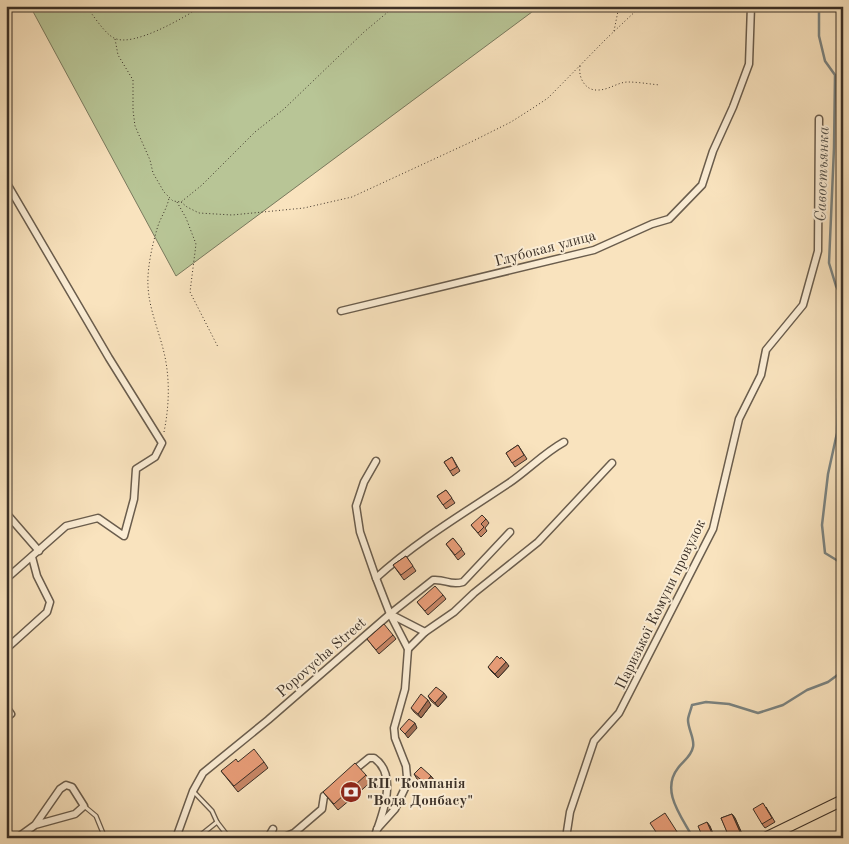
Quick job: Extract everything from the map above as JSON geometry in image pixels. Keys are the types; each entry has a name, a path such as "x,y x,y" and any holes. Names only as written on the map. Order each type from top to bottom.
{"main road":[{"path":"765,838 843,800"}],"street":[{"name":"Глубокая улица","path":"341,311 594,250 652,224 670,219 702,185 713,151 733,107 749,64 751,6"},
{"name":"Паризької Комуни провулок","path":"566,838 570,812 594,741 619,713 713,529 738,419 761,375 766,350 803,305 818,251 819,119"},
{"path":"6,182 108,358 162,443 155,457 136,469 134,499 124,536 98,518 66,526 6,580"},
{"path":"376,578 410,550 526,472 553,448 564,442"},
{"path":"376,461 364,482 356,506 360,532 390,614 408,649 405,689 394,728 395,738 406,766 406,782 396,809 377,829"},
{"path":"408,649 425,632 454,612 474,593 538,542 612,463"},
{"path":"6,513 39,551"},
{"name":"Popovycha Street","path":"176,838 193,791 203,773 268,720 390,614 433,580 442,579 454,584 463,582 510,532"},
{"path":"6,649 47,612 50,602 37,576 32,558"},
{"path":"390,614 425,632"},
{"path":"6,707 10,714 6,718"},
{"path":"350,774 369,758 374,758 383,766 387,786 386,799 374,838"},
{"path":"17,838 35,825 60,789 66,785 72,787 84,806 76,814 35,825"},
{"path":"273,829 269,836 280,838 294,833 322,809 324,796 337,785"}],"lane":[{"path":"193,791 212,811 227,838"},
{"path":"84,806 96,816 105,838"},
{"path":"197,838 217,822"}],"path":[{"path":"86,6 115,39 127,40 164,28 202,6"},
{"path":"182,202 394,6"},
{"path":"614,31 618,6"},
{"path":"115,39 118,56 133,80 132,110 135,126 150,160 153,173 164,192 176,201 182,202 187,208 199,213 232,215 304,208 352,197 511,122 548,98 641,6"},
{"path":"580,65 579,72 581,78 591,89 598,90 629,82 660,85"},
{"path":"162,443 169,400 168,376 165,356 150,302 148,286 149,269 157,228 168,206 169,197"},
{"path":"176,201 186,218 196,244 190,292 218,347"}],"green space":[{"path":"30,6 540,6 176,276"}],"building":[{"path":"518,445 524,455 512,463 506,453"},
{"path":"452,457 457,467 450,471 444,462"},
{"path":"446,490 452,498 443,505 437,496"},
{"path":"482,515 486,519 481,524 484,527 478,533 471,525"},
{"path":"453,538 462,549 455,555 446,544"},
{"path":"406,556 413,566 401,575 393,565"},
{"path":"435,586 443,595 425,611 417,602"},
{"path":"384,624 393,635 376,650 367,639"},
{"path":"497,656 506,662 495,674 488,667"},
{"path":"436,687 444,693 435,703 428,696"},
{"path":"421,694 428,700 418,714 411,708"},
{"path":"409,719 415,723 405,734 400,729"},
{"path":"254,749 264,762 234,786 221,771 236,759 238,762"},
{"path":"355,763 366,775 334,804 323,792"},
{"path":"421,767 431,776 425,783 414,774"},
{"path":"763,803 772,818 762,824 753,809"},
{"path":"665,813 681,838 660,838 650,823"},
{"path":"732,814 740,832 729,837 721,818"},
{"path":"707,822 714,838 703,838 698,826"}],"waterway":[{"name":"Савостьянка","path":"819,6 819,36 825,61 835,75 829,263 836,286 843,298"},
{"path":"843,378 838,399 837,433 828,474 822,525 825,553 843,564"},
{"path":"693,838 675,804 671,786 678,768 691,754 693,747 688,720 692,705 706,702 729,704 758,713 783,705 807,690 828,682 843,671"}],"place":[{"name":"КП \"Компанія \"Вода Донбасу\"","path":"351,792"}]}
